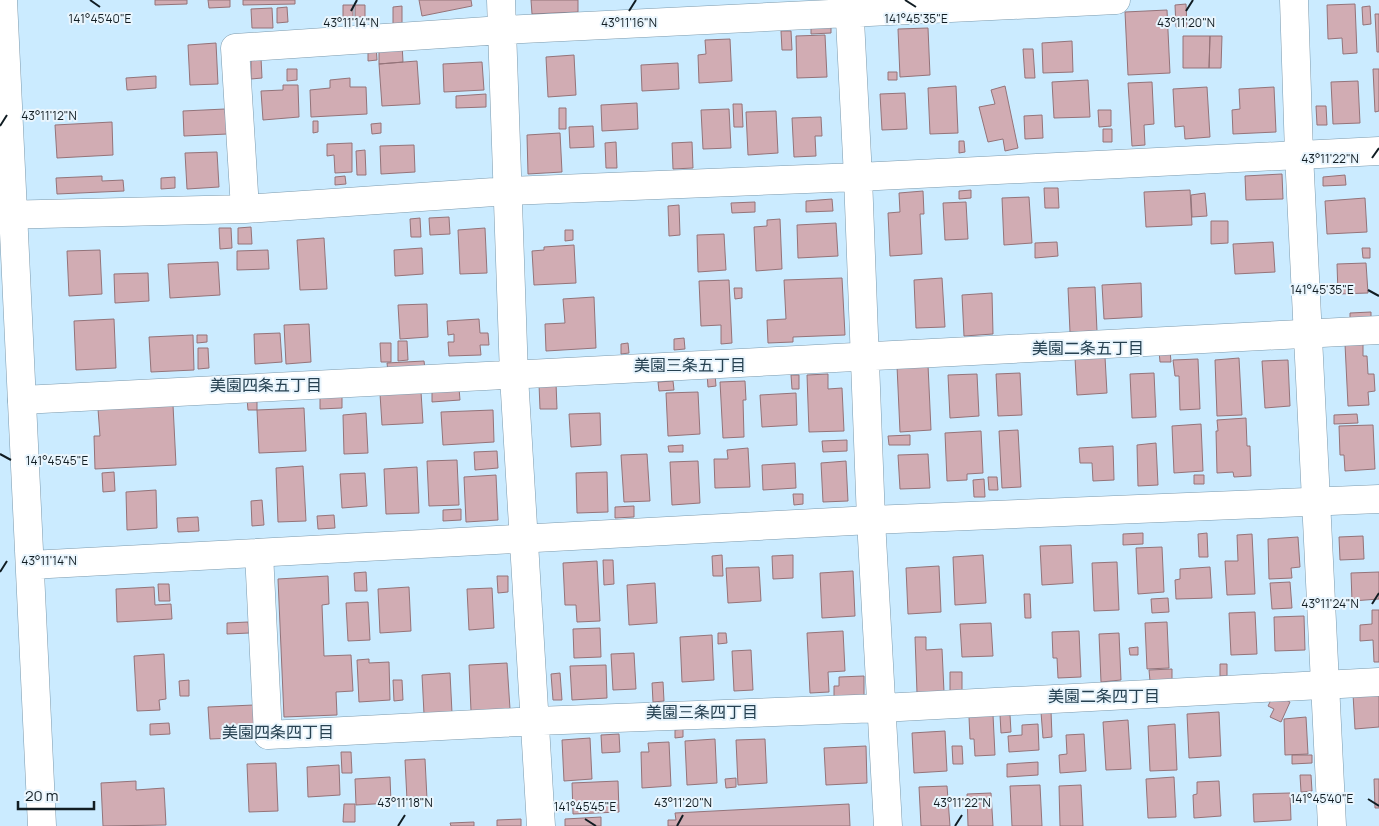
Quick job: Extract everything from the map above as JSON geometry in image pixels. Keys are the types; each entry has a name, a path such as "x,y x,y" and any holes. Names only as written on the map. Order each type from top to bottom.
{"street":[{"path":"501,0 514,376 541,826"},
{"path":"245,209 235,48 849,7 1116,0"},
{"path":"1294,0 1332,826"},
{"path":"849,7 858,177 871,520 888,826"},
{"path":"2,12 7,215 22,400 42,826"},
{"path":"7,215 245,209 508,191 858,177 1379,151"},
{"path":"22,400 1379,330"},
{"path":"30,565 871,520 1379,498"},
{"path":"259,553 268,735 536,721 881,708 1379,682"}],"building":[{"path":"155,0 187,0 187,4 155,5"},
{"path":"208,0 230,0 230,7 209,8"},
{"path":"243,0 295,0 295,4 243,5"},
{"path":"419,0 471,0 472,6 422,16"},
{"path":"531,0 578,0 578,12 532,14"},
{"path":"1186,4 1187,27 1176,27 1175,5"},
{"path":"1355,4 1357,53 1343,54 1342,38 1328,39 1327,5"},
{"path":"343,5 353,5 353,18 343,18"},
{"path":"355,5 365,5 365,17 355,17"},
{"path":"402,6 402,23 393,24 393,7"},
{"path":"1370,6 1371,24 1363,25 1362,7"},
{"path":"287,7 288,22 277,23 277,8"},
{"path":"272,8 273,28 252,28 251,9"},
{"path":"1167,10 1170,73 1128,75 1125,12"},
{"path":"1375,14 1379,14 1379,52 1377,52"},
{"path":"831,26 831,33 811,34 811,27"},
{"path":"928,28 930,75 900,77 898,29"},
{"path":"781,31 791,31 792,50 782,50"},
{"path":"825,35 827,77 797,78 796,36"},
{"path":"1183,36 1210,36 1209,68 1183,68"},
{"path":"1210,36 1222,36 1221,68 1209,68"},
{"path":"730,39 732,81 699,83 698,55 706,54 705,40"},
{"path":"1072,41 1073,72 1043,73 1042,43"},
{"path":"216,43 218,84 190,85 188,45"},
{"path":"402,44 403,62 379,64 379,46"},
{"path":"376,45 377,60 368,61 368,46"},
{"path":"1023,49 1033,49 1035,78 1025,78"},
{"path":"574,55 576,95 548,97 546,57"},
{"path":"251,58 261,58 262,78 251,79"},
{"path":"417,61 420,104 382,106 379,64"},
{"path":"482,62 484,90 444,92 443,64"},
{"path":"678,63 679,89 642,91 641,65"},
{"path":"287,69 297,69 297,80 287,81"},
{"path":"1373,69 1379,69 1379,111 1375,112"},
{"path":"888,72 897,72 897,80 888,80"},
{"path":"156,76 156,88 127,90 126,78"},
{"path":"350,78 350,87 366,87 367,114 311,117 310,90 330,88 330,80"},
{"path":"1088,80 1090,117 1054,118 1052,82"},
{"path":"1358,81 1360,123 1333,124 1331,82"},
{"path":"1152,82 1154,124 1144,125 1145,145 1132,146 1128,83"},
{"path":"283,85 298,85 299,117 263,120 261,91 283,90"},
{"path":"956,86 958,133 930,134 928,88"},
{"path":"1005,86 1018,148 1005,151 1003,139 988,142 979,107 995,104 991,90"},
{"path":"1207,87 1210,137 1185,139 1184,126 1175,127 1173,89"},
{"path":"1274,87 1276,132 1233,134 1232,110 1240,109 1239,89"},
{"path":"905,93 907,129 882,130 880,94"},
{"path":"486,94 486,107 456,108 456,96"},
{"path":"637,103 638,129 602,131 601,105"},
{"path":"733,104 742,104 743,127 734,127"},
{"path":"1316,106 1326,106 1327,125 1317,125"},
{"path":"559,108 566,108 566,129 559,129"},
{"path":"225,109 227,134 184,136 183,111"},
{"path":"729,109 731,148 703,149 701,110"},
{"path":"1098,110 1111,110 1111,126 1099,127"},
{"path":"776,111 778,153 748,155 746,112"},
{"path":"1042,115 1043,138 1025,139 1024,116"},
{"path":"821,117 822,136 815,136 816,156 794,157 792,118"},
{"path":"313,121 318,121 318,132 313,133"},
{"path":"112,122 113,155 57,158 55,125"},
{"path":"381,123 381,133 372,134 371,124"},
{"path":"593,126 594,147 570,148 569,127"},
{"path":"1103,129 1112,129 1112,142 1103,142"},
{"path":"560,133 562,172 528,174 527,135"},
{"path":"959,141 964,141 965,152 959,153"},
{"path":"616,142 617,168 606,168 605,143"},
{"path":"692,142 693,168 673,169 672,143"},
{"path":"352,143 352,172 335,173 334,155 327,156 327,144"},
{"path":"414,145 415,172 381,174 380,146"},
{"path":"365,150 366,175 357,175 356,151"},
{"path":"217,152 219,187 187,189 185,153"},
{"path":"1282,174 1283,199 1246,200 1245,176"},
{"path":"1345,175 1346,185 1323,186 1323,177"},
{"path":"102,176 102,181 123,180 124,191 57,194 56,178"},
{"path":"345,176 346,184 335,185 335,177"},
{"path":"175,177 175,188 161,189 161,178"},
{"path":"1044,188 1058,188 1059,208 1045,208"},
{"path":"971,190 971,198 959,199 959,191"},
{"path":"1190,190 1192,225 1146,227 1144,192"},
{"path":"923,191 924,214 920,214 922,254 890,256 888,213 900,212 899,193"},
{"path":"1205,193 1207,216 1192,217 1191,195"},
{"path":"1029,197 1032,243 1004,245 1002,198"},
{"path":"1365,198 1367,232 1327,234 1325,201"},
{"path":"832,199 833,211 806,212 806,201"},
{"path":"755,202 755,212 732,213 731,203"},
{"path":"966,202 968,239 945,240 943,203"},
{"path":"679,205 680,235 669,236 668,206"},
{"path":"449,217 450,234 430,235 429,218"},
{"path":"420,218 421,237 411,237 410,219"},
{"path":"780,219 782,269 756,271 754,227 767,226 767,220"},
{"path":"1211,221 1228,221 1228,243 1211,244"},
{"path":"836,223 838,256 798,258 797,225"},
{"path":"251,227 252,244 238,244 238,228"},
{"path":"219,228 231,228 232,248 220,249"},
{"path":"485,228 487,273 460,274 458,230"},
{"path":"565,230 573,230 573,240 565,241"},
{"path":"724,234 726,270 698,272 697,235"},
{"path":"324,238 327,289 300,290 297,240"},
{"path":"1057,242 1058,256 1035,258 1035,243"},
{"path":"1273,242 1275,272 1235,274 1233,244"},
{"path":"574,245 576,283 534,285 532,251 544,250 544,247"},
{"path":"422,248 423,274 395,276 394,250"},
{"path":"1362,248 1370,248 1370,258 1363,258"},
{"path":"100,250 102,294 69,296 67,251"},
{"path":"268,250 269,269 237,270 237,251"},
{"path":"218,262 220,295 170,298 168,264"},
{"path":"1366,263 1368,293 1338,294 1337,264"},
{"path":"148,273 149,301 115,303 114,274"},
{"path":"842,278 845,335 793,337 793,342 768,343 767,320 786,319 784,280"},
{"path":"942,278 945,327 916,328 914,280"},
{"path":"729,280 732,343 721,344 721,325 701,326 699,281"},
{"path":"1141,283 1142,317 1104,319 1102,285"},
{"path":"1095,287 1097,331 1070,332 1068,288"},
{"path":"734,288 742,288 742,298 735,299"},
{"path":"992,293 993,334 964,336 962,295"},
{"path":"594,297 596,348 546,351 545,324 565,323 563,299"},
{"path":"427,304 428,337 400,339 398,305"},
{"path":"1371,312 1371,320 1350,321 1350,313"},
{"path":"114,319 116,368 76,370 74,321"},
{"path":"479,319 480,333 488,333 489,345 480,345 481,355 449,356 448,342 454,342 454,334 448,335 447,321"},
{"path":"309,324 311,362 286,364 284,325"},
{"path":"280,333 282,362 255,364 254,334"},
{"path":"193,335 194,370 151,372 149,337"},
{"path":"197,335 207,335 207,342 197,343"},
{"path":"684,338 685,349 674,350 674,339"},
{"path":"398,341 407,341 408,360 398,361"},
{"path":"380,343 391,343 391,362 381,362"},
{"path":"628,343 629,353 621,354 621,344"},
{"path":"1363,343 1363,356 1367,356 1368,374 1374,374 1375,391 1368,392 1369,405 1348,406 1345,344"},
{"path":"198,348 208,348 209,368 198,369"},
{"path":"1170,350 1171,362 1160,362 1159,351"},
{"path":"1105,357 1107,393 1077,395 1075,358"},
{"path":"1239,358 1242,415 1217,416 1215,360"},
{"path":"1198,359 1200,409 1180,410 1179,376 1175,376 1173,360"},
{"path":"1288,360 1290,406 1265,408 1262,361"},
{"path":"424,361 425,369 388,372 387,363"},
{"path":"928,365 931,430 900,432 897,366"},
{"path":"1020,373 1022,415 998,416 996,374"},
{"path":"1154,373 1156,417 1132,418 1130,374"},
{"path":"707,374 715,374 716,386 708,387"},
{"path":"828,374 828,389 842,388 844,431 809,432 807,375"},
{"path":"977,374 979,416 950,418 948,375"},
{"path":"791,375 799,375 799,389 792,389"},
{"path":"673,381 674,390 659,391 658,382"},
{"path":"745,381 746,400 743,400 744,437 723,438 720,382"},
{"path":"556,383 557,409 540,409 539,384"},
{"path":"459,388 460,400 432,402 432,390"},
{"path":"421,392 423,423 382,425 380,394"},
{"path":"698,392 700,434 668,436 666,393"},
{"path":"796,393 797,425 762,427 760,395"},
{"path":"342,394 342,408 320,409 320,395"},
{"path":"247,399 257,399 257,410 248,410"},
{"path":"173,405 176,465 95,469 94,436 100,436 98,409"},
{"path":"304,408 306,451 259,453 257,410"},
{"path":"493,410 494,442 443,445 441,412"},
{"path":"366,413 368,453 344,454 343,415"},
{"path":"600,413 601,445 571,447 569,414"},
{"path":"1357,414 1358,423 1334,424 1334,415"},
{"path":"1246,418 1247,446 1250,446 1251,476 1234,477 1233,472 1217,473 1217,420"},
{"path":"1201,424 1203,471 1174,473 1172,426"},
{"path":"1373,425 1375,469 1345,471 1344,455 1340,455 1339,426"},
{"path":"1018,430 1021,487 1002,488 999,431"},
{"path":"981,431 983,473 967,474 967,480 947,481 945,433"},
{"path":"910,435 910,445 889,445 888,436"},
{"path":"847,440 847,451 823,452 822,441"},
{"path":"1156,443 1158,485 1138,486 1137,445"},
{"path":"683,445 683,452 669,452 668,446"},
{"path":"1113,446 1114,480 1093,481 1092,463 1080,463 1079,448"},
{"path":"748,448 750,487 715,488 714,459 728,459 727,450"},
{"path":"497,451 498,468 475,470 474,452"},
{"path":"647,454 650,501 624,502 621,455"},
{"path":"928,454 930,488 900,489 898,455"},
{"path":"457,460 459,505 429,506 427,461"},
{"path":"698,461 700,503 672,505 670,462"},
{"path":"846,461 848,501 823,502 821,463"},
{"path":"795,463 796,488 763,490 762,465"},
{"path":"303,466 306,521 278,522 276,468"},
{"path":"417,467 419,513 386,514 384,469"},
{"path":"114,472 115,491 103,492 102,473"},
{"path":"607,472 608,512 577,513 576,473"},
{"path":"365,473 367,506 342,508 340,474"},
{"path":"496,475 498,520 466,522 464,477"},
{"path":"1194,475 1204,475 1204,484 1194,484"},
{"path":"988,477 997,477 998,490 989,490"},
{"path":"984,479 985,497 974,497 973,480"},
{"path":"156,490 157,528 127,530 126,492"},
{"path":"793,494 803,494 803,504 794,505"},
{"path":"262,500 264,525 252,526 251,501"},
{"path":"634,506 634,517 615,518 615,507"},
{"path":"461,509 461,520 443,521 443,510"},
{"path":"334,515 335,528 318,529 317,516"},
{"path":"198,517 199,531 178,532 177,518"},
{"path":"1143,533 1143,544 1123,545 1123,534"},
{"path":"1207,533 1208,557 1199,557 1198,534"},
{"path":"1252,534 1255,594 1227,595 1225,561 1238,561 1237,535"},
{"path":"1363,536 1364,559 1340,560 1339,537"},
{"path":"1298,537 1300,567 1291,568 1292,578 1269,579 1268,539"},
{"path":"1071,545 1073,583 1042,585 1040,546"},
{"path":"1162,547 1164,592 1138,594 1136,548"},
{"path":"722,555 723,576 713,576 712,556"},
{"path":"793,555 793,578 773,579 772,556"},
{"path":"983,555 986,603 955,605 953,557"},
{"path":"603,560 613,560 614,584 604,585"},
{"path":"597,561 600,621 577,622 576,605 565,605 563,563"},
{"path":"1117,562 1119,610 1094,611 1092,563"},
{"path":"939,566 941,612 908,614 906,568"},
{"path":"759,567 761,601 728,603 726,568"},
{"path":"1210,567 1212,598 1176,599 1175,580 1180,579 1180,569"},
{"path":"853,571 855,616 822,618 820,573"},
{"path":"366,572 367,591 355,591 354,573"},
{"path":"1379,572 1379,599 1352,601 1351,573"},
{"path":"328,576 329,604 322,605 324,656 351,655 353,691 336,692 337,715 284,717 278,579"},
{"path":"497,576 508,576 508,592 498,593"},
{"path":"1290,582 1292,608 1272,609 1270,583"},
{"path":"655,583 657,623 629,625 627,585"},
{"path":"158,584 169,584 170,601 159,601"},
{"path":"154,587 155,605 171,604 172,619 117,622 116,589"},
{"path":"409,587 411,631 380,633 378,589"},
{"path":"492,588 494,628 469,630 467,589"},
{"path":"1024,594 1030,594 1031,618 1025,618"},
{"path":"1168,598 1169,612 1152,613 1151,599"},
{"path":"368,602 370,640 348,641 346,603"},
{"path":"1372,610 1379,610 1379,662 1374,662 1373,640 1360,641 1360,625 1372,624"},
{"path":"1255,612 1257,654 1231,655 1229,613"},
{"path":"1304,616 1305,650 1275,651 1274,617"},
{"path":"248,622 249,633 227,634 227,623"},
{"path":"1167,622 1169,668 1147,669 1145,623"},
{"path":"991,623 993,656 962,657 960,624"},
{"path":"600,628 601,657 574,658 573,629"},
{"path":"843,631 845,671 828,672 829,692 810,693 807,633"},
{"path":"1079,631 1081,677 1058,678 1057,658 1053,658 1052,632"},
{"path":"718,633 726,633 727,643 718,644"},
{"path":"1119,633 1121,680 1101,682 1099,634"},
{"path":"712,635 714,680 682,682 680,637"},
{"path":"915,637 926,637 926,650 942,649 944,692 917,693"},
{"path":"1138,647 1138,655 1130,655 1129,648"},
{"path":"751,650 753,690 734,691 732,651"},
{"path":"634,653 636,689 613,690 611,654"},
{"path":"164,654 166,699 159,700 160,710 137,711 134,656"},
{"path":"369,659 369,663 389,662 390,700 359,702 357,660"},
{"path":"507,663 510,709 471,711 469,665"},
{"path":"1220,664 1227,664 1227,676 1220,676"},
{"path":"606,665 607,698 572,700 570,666"},
{"path":"1172,669 1172,680 1150,681 1149,670"},
{"path":"950,672 962,672 962,692 950,692"},
{"path":"450,673 452,713 424,714 422,675"},
{"path":"560,673 562,700 553,700 551,674"},
{"path":"864,676 864,696 834,697 834,686 839,686 839,677"},
{"path":"189,680 189,696 180,696 179,681"},
{"path":"393,680 402,680 403,700 394,701"},
{"path":"663,682 664,701 653,702 652,683"},
{"path":"1379,693 1379,727 1355,729 1353,694"},
{"path":"1280,697 1290,702 1281,722 1270,717 1274,709 1268,706 1272,698"},
{"path":"254,705 255,737 210,739 208,707"},
{"path":"1051,711 1052,737 1043,738 1041,712"},
{"path":"1219,712 1221,756 1189,758 1187,714"},
{"path":"993,715 995,755 975,756 974,739 970,739 969,717"},
{"path":"1000,715 1010,715 1011,732 1001,733"},
{"path":"1306,717 1308,754 1285,755 1284,719"},
{"path":"1128,720 1131,769 1106,770 1103,722"},
{"path":"169,723 170,734 150,735 150,724"},
{"path":"1038,724 1039,750 1009,752 1008,736 1022,735 1022,725"},
{"path":"1175,724 1177,770 1150,771 1148,726"},
{"path":"683,729 683,737 675,738 675,730"},
{"path":"945,731 947,771 914,773 912,733"},
{"path":"619,734 620,752 602,753 601,735"},
{"path":"1084,734 1086,771 1060,773 1059,755 1067,754 1066,735"},
{"path":"590,738 592,779 564,781 562,740"},
{"path":"715,739 717,783 687,785 685,741"},
{"path":"765,739 767,783 738,785 736,740"},
{"path":"669,742 671,786 642,788 641,752 649,752 648,743"},
{"path":"866,746 867,783 826,785 824,748"},
{"path":"952,746 962,746 963,764 953,764"},
{"path":"341,752 351,752 352,773 342,773"},
{"path":"1292,755 1312,755 1312,763 1292,764"},
{"path":"425,759 427,799 407,800 405,760"},
{"path":"1038,762 1038,775 1007,777 1007,764"},
{"path":"276,763 278,811 249,812 247,764"},
{"path":"339,765 340,795 308,797 307,767"},
{"path":"1300,775 1311,775 1312,791 1301,792"},
{"path":"390,777 391,803 356,805 355,779"},
{"path":"1174,777 1176,817 1148,818 1146,779"},
{"path":"736,778 736,787 726,788 725,779"},
{"path":"1374,779 1379,779 1379,808 1375,808"},
{"path":"136,781 136,790 164,788 166,825 103,826 101,783"},
{"path":"618,781 619,812 573,814 572,783"},
{"path":"1219,781 1221,816 1194,818 1193,795 1197,794 1197,782"},
{"path":"1040,785 1042,826 1012,826 1010,786"},
{"path":"1081,785 1083,826 1060,826 1059,786"},
{"path":"947,786 950,826 921,826 919,787"},
{"path":"991,793 993,826 968,826 967,794"},
{"path":"1290,793 1291,820 1254,822 1253,794"},
{"path":"344,804 355,804 355,822 343,822"},
{"path":"849,804 850,826 668,826 668,820 676,820 675,813"},
{"path":"601,817 601,826 565,826 565,819"},
{"path":"521,819 521,826 497,826 497,820"},
{"path":"474,822 474,826 451,826 450,823"}],"district":[{"name":"美園二条五丁目","path":"1088,348"},
{"name":"美園三条五丁目","path":"690,365"},
{"name":"美園四条五丁目","path":"266,385"},
{"name":"美園二条四丁目","path":"1104,696"},
{"name":"美園三条四丁目","path":"702,712"},
{"name":"美園四条四丁目","path":"278,732"}]}
